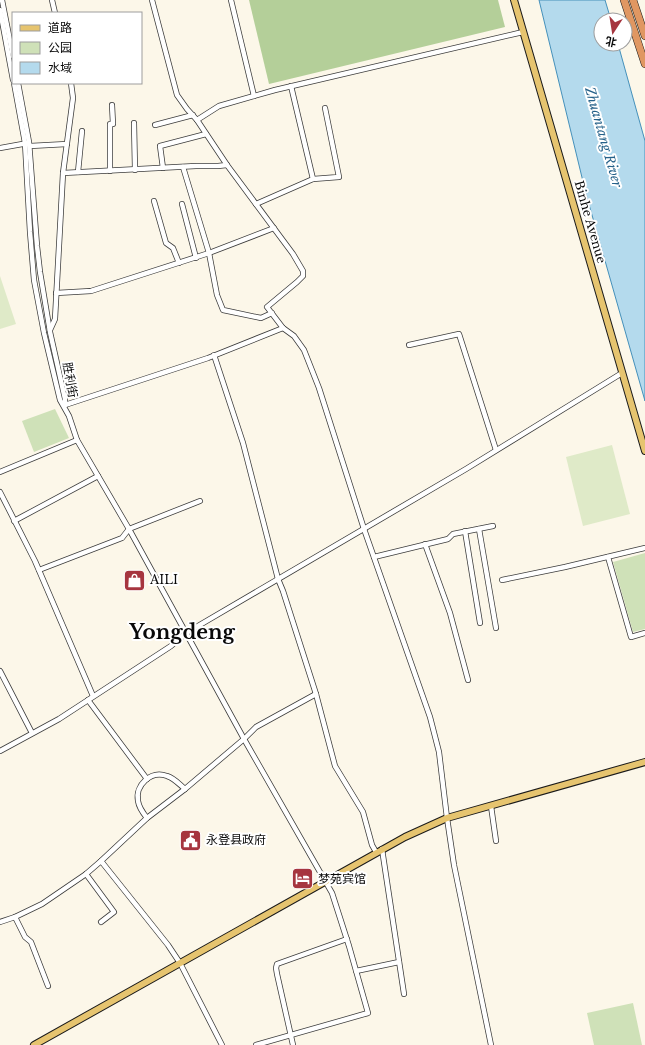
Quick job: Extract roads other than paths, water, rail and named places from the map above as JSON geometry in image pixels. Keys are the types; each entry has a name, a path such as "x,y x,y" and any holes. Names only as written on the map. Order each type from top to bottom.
{"highway":[{"path":"624,0 645,64"},
{"path":"633,0 645,36"}],"main road":[{"name":"Binhe Avenue","path":"514,0 645,451"},
{"path":"34,1045 405,837 447,818 645,762"}],"street":[{"path":"2,0 12,51"},
{"path":"52,0 55,12"},
{"path":"152,0 178,95 274,228 303,271 303,276 267,307 283,328 294,336 304,350 319,388 364,529 430,717 440,752 454,865 491,1045"},
{"path":"231,0 254,96"},
{"path":"0,10 12,75"},
{"path":"197,120 219,106 291,86 523,32"},
{"name":"胜利街","path":"14,84 28,144 30,232 34,280 44,333 60,400 65,405"},
{"name":"胜利街","path":"18,84 28,144 37,246 50,332 65,399 65,405"},
{"path":"50,332 55,319 63,173 73,98 71,84"},
{"path":"291,86 313,179"},
{"path":"110,171 110,124 113,124 112,105"},
{"path":"256,204 313,179 339,177 324,108"},
{"path":"155,124 193,115"},
{"path":"134,123 135,170"},
{"path":"78,172 82,131"},
{"path":"163,168 160,146 206,134"},
{"path":"0,148 28,144 67,144"},
{"path":"63,173 218,166 227,164"},
{"path":"183,167 209,253 217,295 223,310 261,318 272,313"},
{"path":"154,201 166,243 173,248 179,263"},
{"path":"182,204 196,258"},
{"path":"56,293 91,291 196,258 274,228"},
{"path":"256,1045 368,1013 347,939 332,893 244,739 78,440 65,405 214,355 283,328"},
{"path":"409,344 459,334 496,450"},
{"path":"214,355 243,443 278,579 284,591 316,694 335,766 363,812 372,845 379,851 404,994"},
{"path":"0,751 58,719 88,700 171,646 186,633 364,529 622,373"},
{"path":"0,472 78,440"},
{"path":"14,521 98,476"},
{"path":"0,492 38,570 93,696"},
{"path":"38,570 122,538 128,529 200,501"},
{"path":"374,558 448,539 453,534 493,526"},
{"path":"478,529 496,628"},
{"path":"465,531 480,623"},
{"path":"426,544 450,613 468,680"},
{"path":"502,580 645,548"},
{"path":"608,557 631,638 645,633"},
{"path":"0,671 32,733"},
{"path":"0,922 15,917 42,904 86,874 147,818 185,789 256,727 316,694"},
{"path":"88,700 147,779"},
{"path":"147,818 138,804 138,797 140,787 147,779 154,775 165,775 172,778 185,789"},
{"path":"491,806 496,841"},
{"path":"101,861 168,945 180,963 222,1045"},
{"path":"86,874 114,912 101,922"},
{"path":"15,917 25,937 31,942 48,986"},
{"path":"293,1045 277,974 277,964 347,939"},
{"path":"356,971 399,962"}],"water":[{"name":"Zhuantang River","path":"539,0 605,0 609,12 593,12 593,52 620,52 645,141 645,401 586,194"}],"place":[{"name":"AILI","path":"135,580"},
{"name":"永登县政府","path":"190,840"},
{"name":"梦苑宾馆","path":"302,879"}],"district":[{"name":"Yongdeng","path":"182,632"}]}
